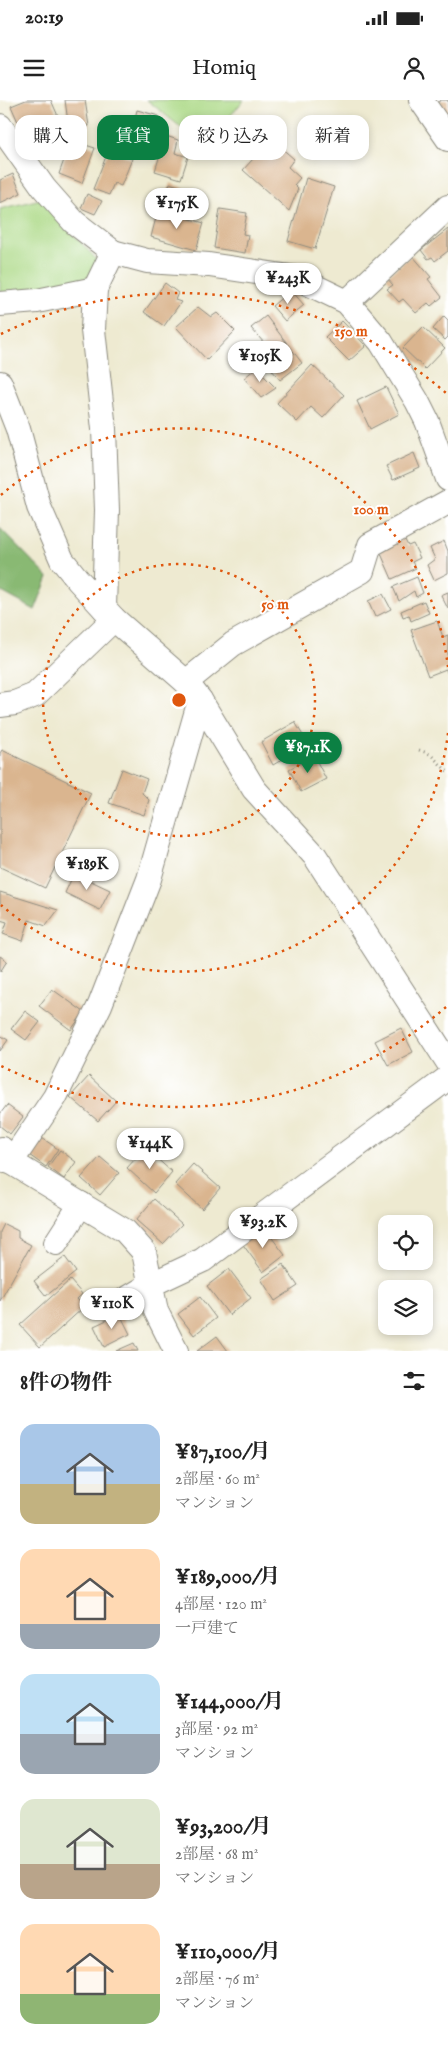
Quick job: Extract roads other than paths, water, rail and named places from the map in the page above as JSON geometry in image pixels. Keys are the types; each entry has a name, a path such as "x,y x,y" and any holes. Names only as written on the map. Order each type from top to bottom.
{"street":[{"path":"421,100 448,139"},
{"path":"3,135 44,188 74,222 113,252 147,261 209,265 297,278 347,302 381,342 416,401 427,421 448,479"},
{"path":"347,302 448,207"},
{"path":"0,705 15,703 35,695 109,614 104,429 93,330 95,289 113,252"},
{"path":"0,304 37,301 95,289"},
{"path":"0,383 18,429 39,507 62,560 109,614 193,691 254,788 315,856 448,1062"},
{"path":"176,1351 156,1311 144,1252 125,1231 4,1156 56,1097 100,1005 149,879 193,691 233,644 362,571 370,545 448,502"},
{"path":"124,1300 150,1285 203,1260 448,1078"},
{"path":"56,1243 81,1204"}]}
